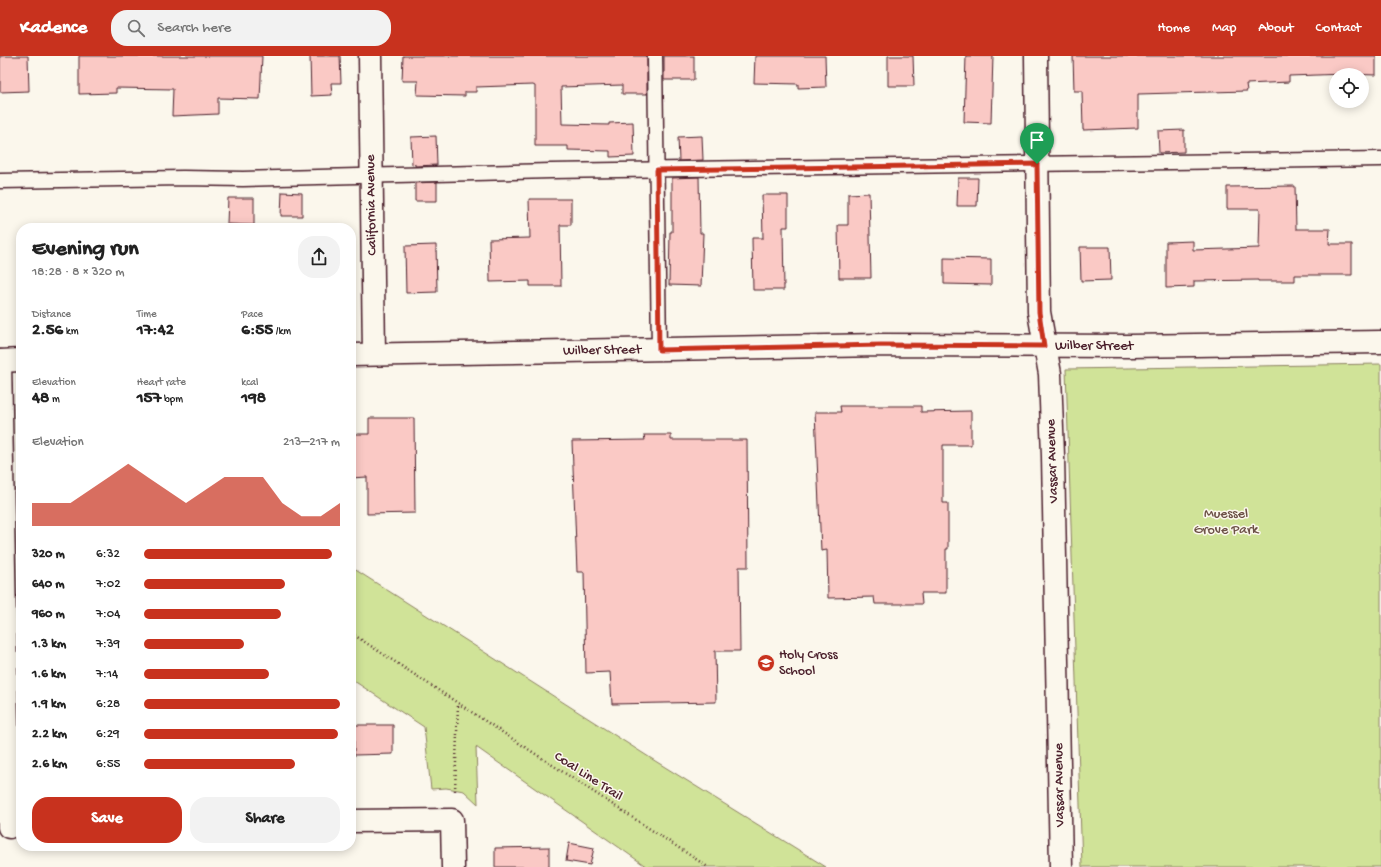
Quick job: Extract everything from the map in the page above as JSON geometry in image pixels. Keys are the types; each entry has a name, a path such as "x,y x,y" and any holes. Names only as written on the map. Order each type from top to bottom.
{"street":[{"name":"California Avenue","path":"370,56 374,354"},
{"name":"Vassar Avenue","path":"1036,56 1039,312 1050,374 1061,867"},
{"name":"Wilber Street","path":"356,355 881,345 1044,346 1381,342"},
{"path":"10,827 13,660 0,361 16,360"},
{"path":"356,821 452,820 453,867"}],"lane":[{"path":"655,56 659,350"},
{"path":"0,181 183,178 243,179 552,171 1381,159"}],"path":[{"name":"Coal Line Trail","path":"356,636 708,867"},
{"path":"455,791 458,704"}],"green space":[{"name":"Muessel Grove Park","path":"1381,364 1381,867 1082,867 1066,369"},
{"path":"356,570 652,759 826,867 647,867 476,747 478,804 464,791 446,788 431,789 424,727 356,682"}],"building":[{"path":"0,56 28,56 29,91 0,92"},
{"path":"79,56 262,56 260,99 218,98 218,114 172,116 173,89 116,88 116,93 79,94"},
{"path":"310,56 340,56 341,83 331,83 332,95 311,96"},
{"path":"403,56 647,56 647,94 622,94 622,85 561,87 562,124 609,125 609,123 633,122 634,156 610,157 610,151 568,150 568,146 535,146 535,86 533,85 476,87 476,92 465,92 465,96 417,95 418,81 402,81"},
{"path":"664,56 694,56 694,80 664,80"},
{"path":"755,56 825,56 826,87 798,88 798,84 754,83"},
{"path":"888,56 913,56 914,86 888,86"},
{"path":"966,56 993,56 991,123 964,122"},
{"path":"1073,56 1376,56 1376,75 1369,75 1369,68 1329,68 1329,75 1289,76 1289,82 1246,84 1247,91 1138,94 1138,128 1083,130 1082,91 1074,91"},
{"path":"1184,130 1184,152 1159,153 1158,131"},
{"path":"436,136 437,165 412,165 411,137"},
{"path":"702,136 703,160 679,161 678,137"},
{"path":"699,177 700,233 703,233 701,286 669,285 670,232 672,232 672,178"},
{"path":"958,178 978,178 977,206 957,206"},
{"path":"437,182 437,201 415,201 415,183"},
{"path":"1295,186 1296,229 1330,229 1329,244 1352,244 1352,275 1295,275 1295,281 1194,281 1194,287 1166,288 1166,242 1193,241 1193,250 1259,248 1260,209 1227,209 1227,187"},
{"path":"282,192 302,193 302,216 281,216"},
{"path":"869,193 871,278 839,278 838,225 848,225 848,194"},
{"path":"762,195 788,195 788,227 783,227 784,290 753,290 752,238 763,238"},
{"path":"228,198 254,198 254,223 227,223"},
{"path":"529,199 571,199 571,225 560,225 561,286 530,286 530,281 490,282 489,239 530,238"},
{"path":"436,245 437,292 406,293 405,246"},
{"path":"1080,247 1110,247 1111,280 1081,281"},
{"path":"944,258 991,259 991,285 944,284"},
{"path":"840,406 921,406 921,412 971,411 971,445 943,445 943,503 948,503 946,593 921,593 922,604 875,604 874,597 828,598 827,550 821,551 815,412 841,412"},
{"path":"369,418 414,418 415,513 367,514 367,477 356,478 356,434 369,434"},
{"path":"644,435 671,435 671,440 747,440 748,567 739,567 740,651 715,651 716,702 612,704 610,672 586,673 584,572 577,572 572,441 645,440"},
{"path":"356,725 393,725 393,754 356,755"},
{"path":"569,843 594,848 590,865 566,861"},
{"path":"549,847 549,867 495,867 495,848"}],"place":[{"name":"Holy Cross School","path":"766,663"}],"route":[{"path":"1037,164 1039,312 1044,346 881,345 659,350 657,170 1037,164"}]}
